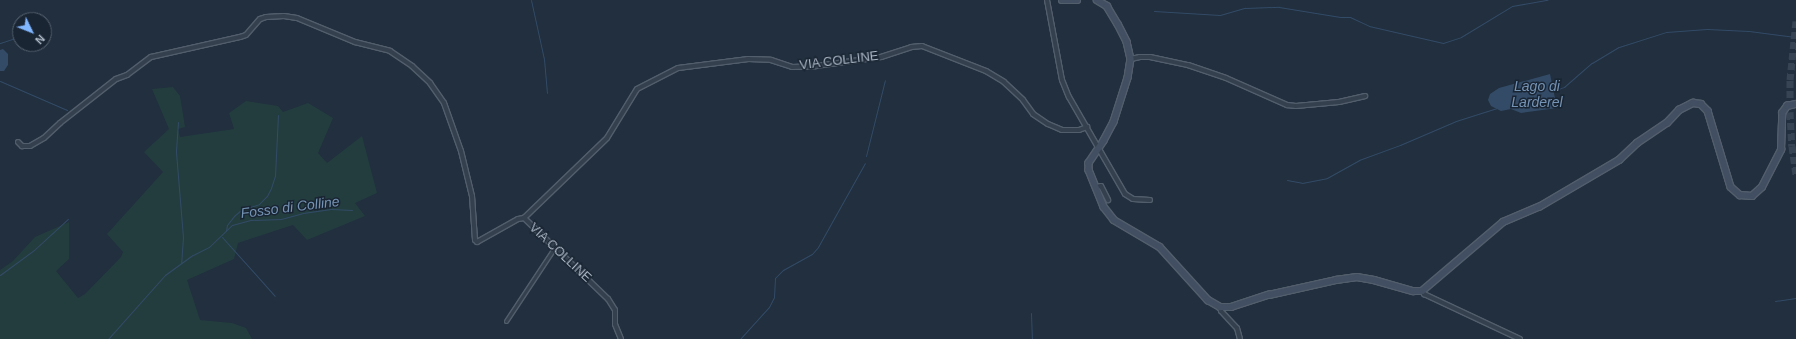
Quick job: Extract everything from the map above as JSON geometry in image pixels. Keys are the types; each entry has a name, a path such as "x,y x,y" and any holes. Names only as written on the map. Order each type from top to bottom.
{"main road":[{"path":"1062,0 1076,0"},
{"path":"1097,0 1107,6 1118,24 1127,42 1131,59 1128,78 1114,122 1100,148 1089,163 1089,170 1105,211 1111,217 1160,247 1208,300 1220,307 1231,307 1269,294 1357,277 1374,280 1413,291 1422,291 1503,222 1539,207 1619,160 1637,143 1667,123 1680,110 1691,104 1701,104 1708,111 1728,179 1733,190 1743,196 1755,194 1762,187 1781,150 1782,141 1780,118 1782,113 1788,106 1796,104"}],"street":[{"path":"1047,0 1062,80 1075,109 1100,148 1126,196 1132,199 1150,200"},
{"path":"18,142 22,146 30,146 44,138 60,123 116,79 127,75 151,57 240,37 246,35 260,19 266,16 284,16 297,18 355,42 390,51 412,66 430,83 444,103 461,151 472,196 475,240 480,242 518,219 524,218"},
{"name":"VIA COLLINE","path":"621,339 615,324 615,310 608,299 524,218 607,138 637,89 678,68 691,64 711,64 748,58 772,60 792,66 816,66 881,57 911,47 922,46 986,71 1004,82 1022,100 1033,114 1048,124 1062,130 1079,130 1087,127"},
{"path":"1131,59 1150,57 1188,65 1226,78 1287,105 1296,106 1339,102 1365,96"},
{"path":"1096,187 1102,187 1108,200"},
{"path":"506,321 555,247"},
{"path":"1422,291 1424,294 1520,339"},
{"path":"1220,307 1221,311 1237,328 1240,339"}],"green space":[{"path":"173,87 180,96 185,127 178,129 180,137 234,129 229,113 246,101 278,106 283,112 308,103 333,118 318,153 327,163 362,136 377,193 355,203 365,216 307,240 293,225 238,243 234,259 187,280 200,320 232,323 246,328 252,339 0,339 0,270 13,261 35,237 69,222 69,259 56,271 78,298 85,294 121,257 123,252 107,234 163,172 144,152 169,129 152,89"}],"water":[{"path":"3,49 8,54 8,65 4,71 0,71 0,50"},
{"name":"Lago di Larderel","path":"1550,74 1557,108 1521,113 1511,109 1501,111 1491,106 1488,100 1490,94 1499,88"}],"waterway":[{"path":"531,0 544,59 547,93"},
{"path":"1154,11 1220,15 1245,8 1279,7 1340,17 1350,17 1369,26 1443,43 1461,37 1512,6 1547,0"},
{"path":"1553,91 1564,87 1592,63 1619,47 1666,32 1707,29 1749,31 1796,37"},
{"path":"0,43 12,39"},
{"path":"866,156 885,80"},
{"path":"0,81 67,110"},
{"path":"1287,180 1302,183 1327,178 1359,160 1400,145 1456,121 1497,108"},
{"path":"226,231 227,225 234,216 241,210 259,204 267,196 271,188 275,176 278,115"},
{"path":"178,122 176,152 183,237 181,263"},
{"path":"740,339 769,307 774,297 775,278 783,270 812,254 818,247 865,163"},
{"name":"Fosso di Colline","path":"108,339 165,275 193,255 209,247 232,225 251,220 281,219 303,213 331,209 352,210"},
{"path":"0,275 34,250 68,219"},
{"path":"222,237 275,296"},
{"path":"1775,301 1796,298"},
{"path":"1031,313 1032,339"}],"tunnel":[{"path":"1796,21 1790,80 1792,146 1796,175"}]}
